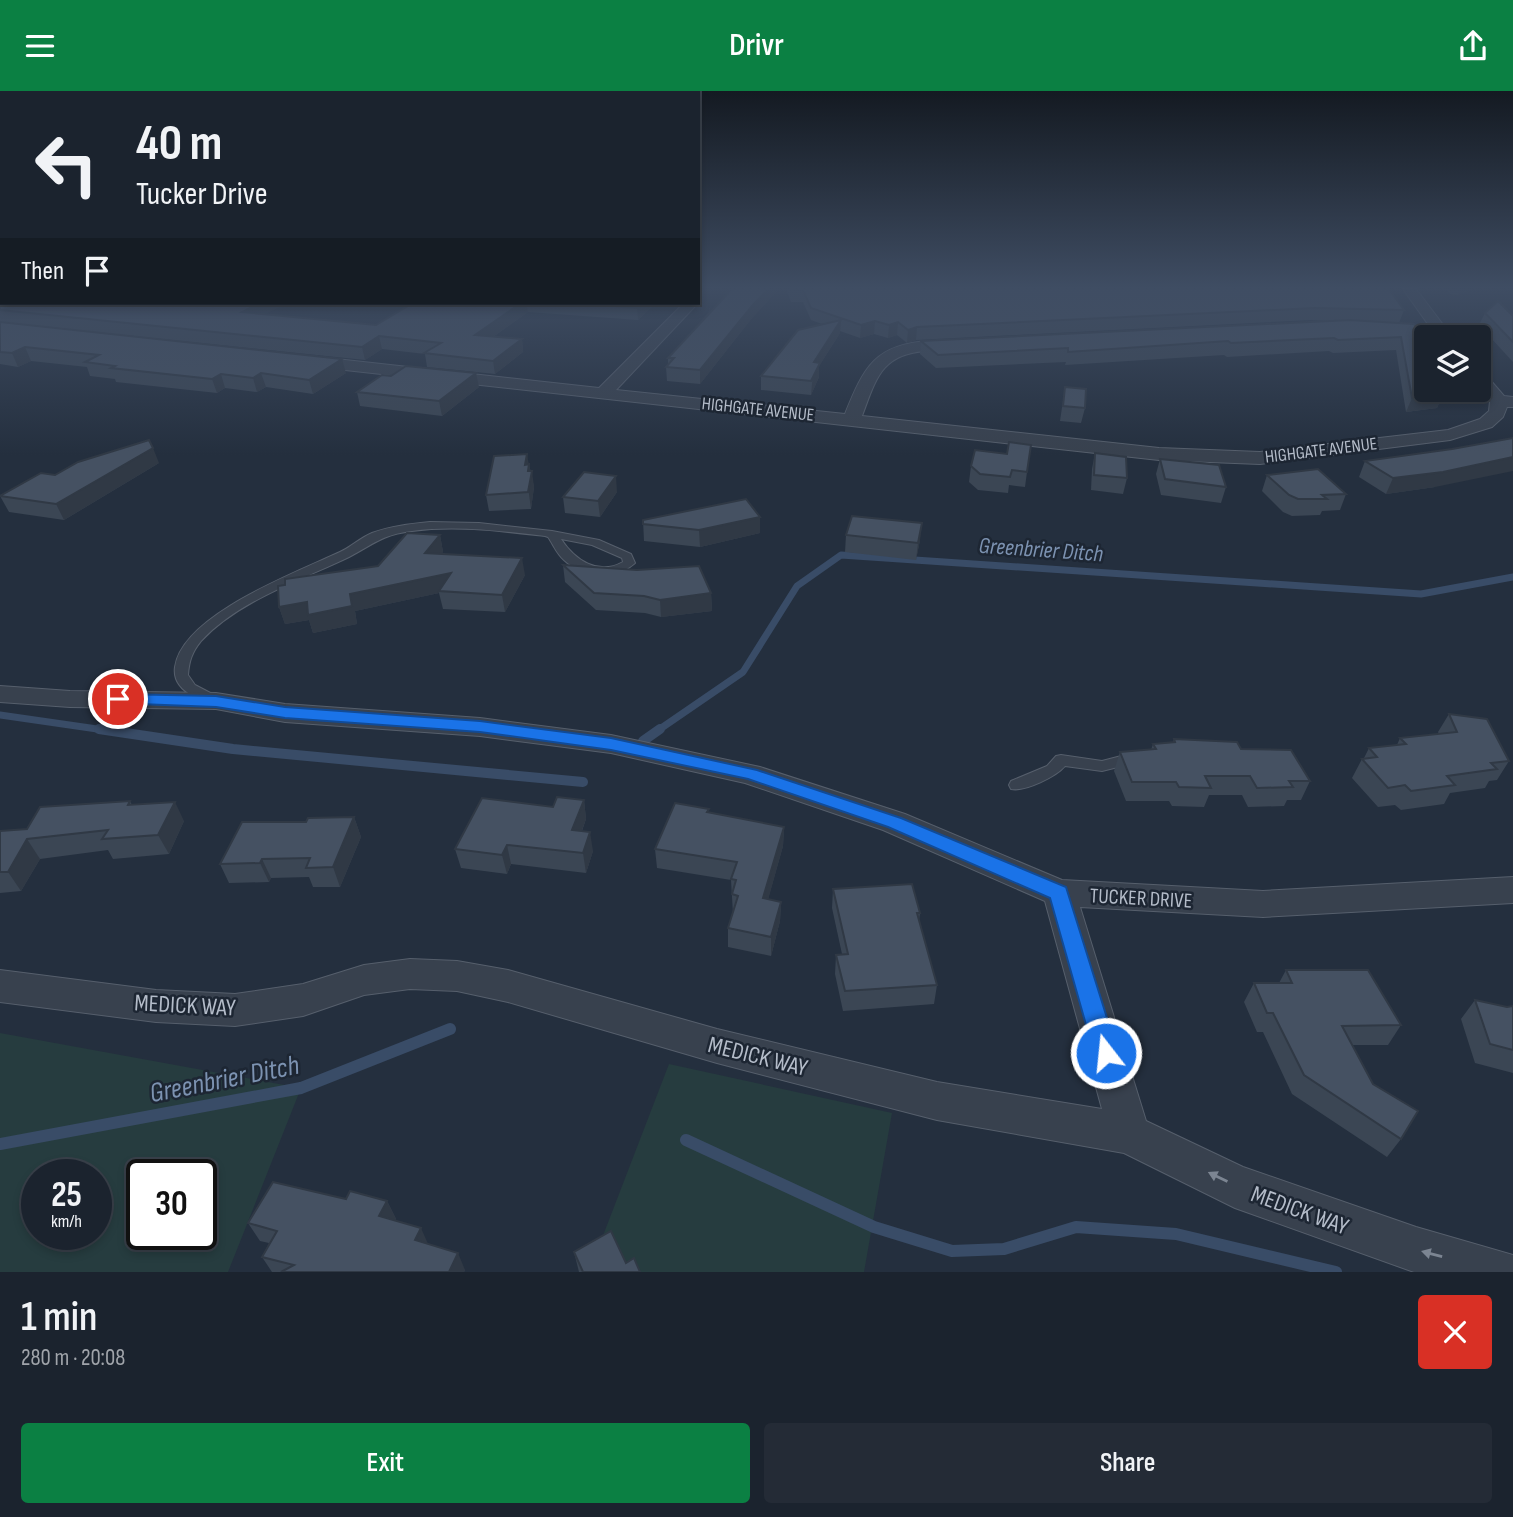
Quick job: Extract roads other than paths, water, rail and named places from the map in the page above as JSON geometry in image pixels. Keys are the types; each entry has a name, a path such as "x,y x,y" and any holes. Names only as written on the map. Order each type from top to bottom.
{"street":[{"path":"603,393 651,344"},
{"path":"852,419 877,365 884,358 916,348 962,344"},
{"name":"HIGHGATE AVENUE","path":"293,359 1188,457 1260,458 1450,435 1486,423 1506,401"},
{"path":"1491,388 1506,401"},
{"name":"TUCKER DRIVE","path":"0,694 70,699 217,702 285,713 480,727 611,744 750,774 894,822 1059,893 1263,904 1513,890"},
{"path":"1059,893 1129,1134"},
{"name":"MEDICK WAY","path":"0,986 156,1006 235,1010 303,1000 364,980 411,974 457,977 508,986 717,1046 937,1101 1129,1134 1248,1191 1416,1250 1498,1272"}],"lane":[{"path":"217,702 191,690 181,675 182,661 190,645 237,608 296,574 349,552 370,538 413,527 481,526 552,534 595,542 627,556 629,563 615,571 589,569 568,558 552,534"},
{"path":"1017,785 1053,770 1061,760 1102,766 1147,754"}],"waterway":[{"name":"Greenbrier Ditch","path":"657,731 743,672 797,586 841,555 1421,594 1513,577"},
{"path":"0,715 111,731"},
{"path":"99,729 233,749 583,782"},
{"name":"Greenbrier Ditch","path":"643,741 660,729"},
{"name":"Greenbrier Ditch","path":"0,1144 301,1088 450,1029"},
{"path":"686,1140 874,1227 952,1251 1004,1249 1076,1227 1176,1234 1336,1272"}]}
